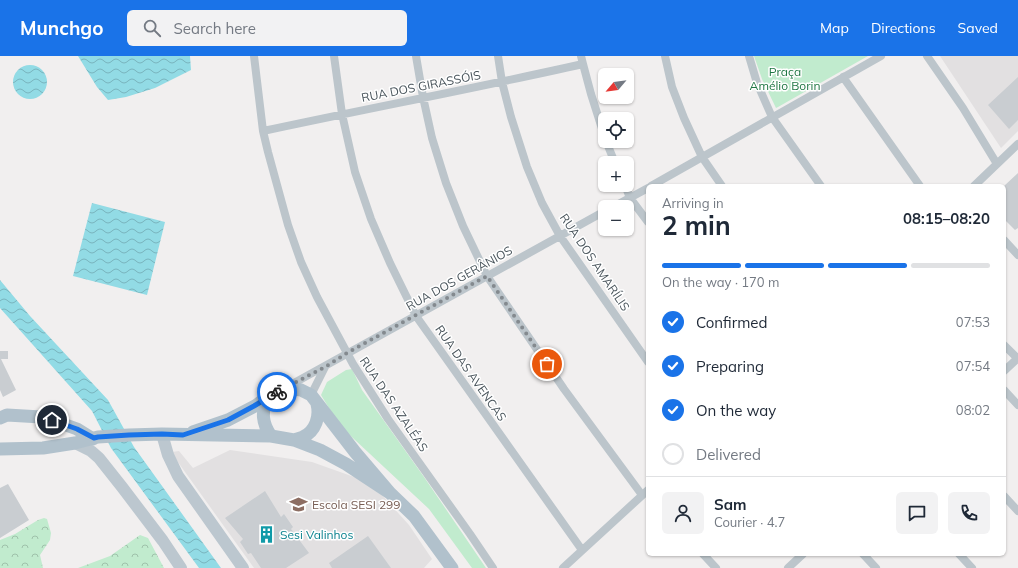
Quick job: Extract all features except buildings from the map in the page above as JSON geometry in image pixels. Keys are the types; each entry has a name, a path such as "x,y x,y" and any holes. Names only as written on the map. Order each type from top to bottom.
{"main road":[{"path":"183,435 228,420 268,397 288,390 301,390 314,399 355,452 390,493 414,516 452,568"},
{"path":"268,397 263,415 266,430 271,436"},
{"path":"294,440 310,432 317,420 318,413 314,399"},
{"path":"2,416 52,420 96,438"},
{"path":"0,449 43,448 96,438 129,435 162,434 271,436 294,440 320,450 346,464 390,493"},
{"path":"162,434 168,456 178,476 243,568"},
{"path":"75,443 91,451 99,458 127,493 181,568"}],"street":[{"name":"RUA DAS AZALÉAS","path":"254,56 263,131 288,226 301,262 317,297 347,353 388,419 493,568"},
{"name":"RUA DAS AVENCAS","path":"334,56 342,114 355,172 371,219 390,263 416,316 582,550"},
{"path":"416,56 432,138 446,183 462,226 487,276 564,389 645,492 563,568"},
{"name":"RUA DOS AMARÍLIS","path":"498,56 502,82 511,117 527,167 542,202 560,236 646,359"},
{"path":"665,56 672,87 684,118 702,157 721,184"},
{"path":"749,56 757,83 772,117 820,184"},
{"path":"655,184 881,56"},
{"path":"926,56 963,108 997,164"},
{"name":"RUA DOS GIRASSÓIS","path":"263,131 502,82 582,60"},
{"path":"582,60 598,116"},
{"path":"843,77 919,184"},
{"path":"976,184 1018,144"},
{"path":"626,200 646,189"},
{"path":"628,192 630,198 646,219"},
{"name":"RUA DOS GERÂNIOS","path":"268,397 325,367 347,353 598,215"},
{"path":"1006,242 1017,251"},
{"path":"1006,347 1018,358 1006,369"},
{"path":"314,399 325,367"},
{"path":"1006,392 1018,405"},
{"path":"1006,498 1018,511"},
{"path":"705,556 716,568"},
{"path":"788,568 799,556"},
{"path":"865,556 876,568"},
{"path":"961,556 972,568"}],"shaded area":[{"path":"940,56 1018,56 1018,131 1001,148"},
{"name":"Escola SESI 299","path":"230,450 312,462 371,483 409,525 432,559 424,568 254,568 172,452 179,451 193,468"}],"green space":[{"name":"Praça Amélio Borin","path":"754,56 868,56 776,108 762,79"},
{"path":"352,369 362,390 486,568 472,568 429,509 340,426 321,395 327,382 346,370"},
{"path":"44,518 47,519 51,533 50,540 40,555 43,568 0,568 0,540 15,534"},
{"path":"140,535 148,538 164,568 78,568 110,556"}],"water":[{"path":"78,56 190,56 191,70 155,88 126,97 108,100 97,87"},
{"path":"30,65 42,70 47,82 42,94 30,99 18,94 13,82 18,70"},
{"path":"92,203 165,222 147,295 73,276"},
{"path":"0,280 30,316 108,400 134,447 221,568 199,568 111,448 92,411 0,308"}],"way so far":[{"path":"277,392 325,367 347,353 487,276 547,364"}],"place":[{"name":"Escola SESI 299","path":"299,504"},
{"name":"Sesi Valinhos","path":"267,534"}],"route":[{"path":"52,420 77,429 94,438 129,435 183,435 228,420 277,392"}]}
